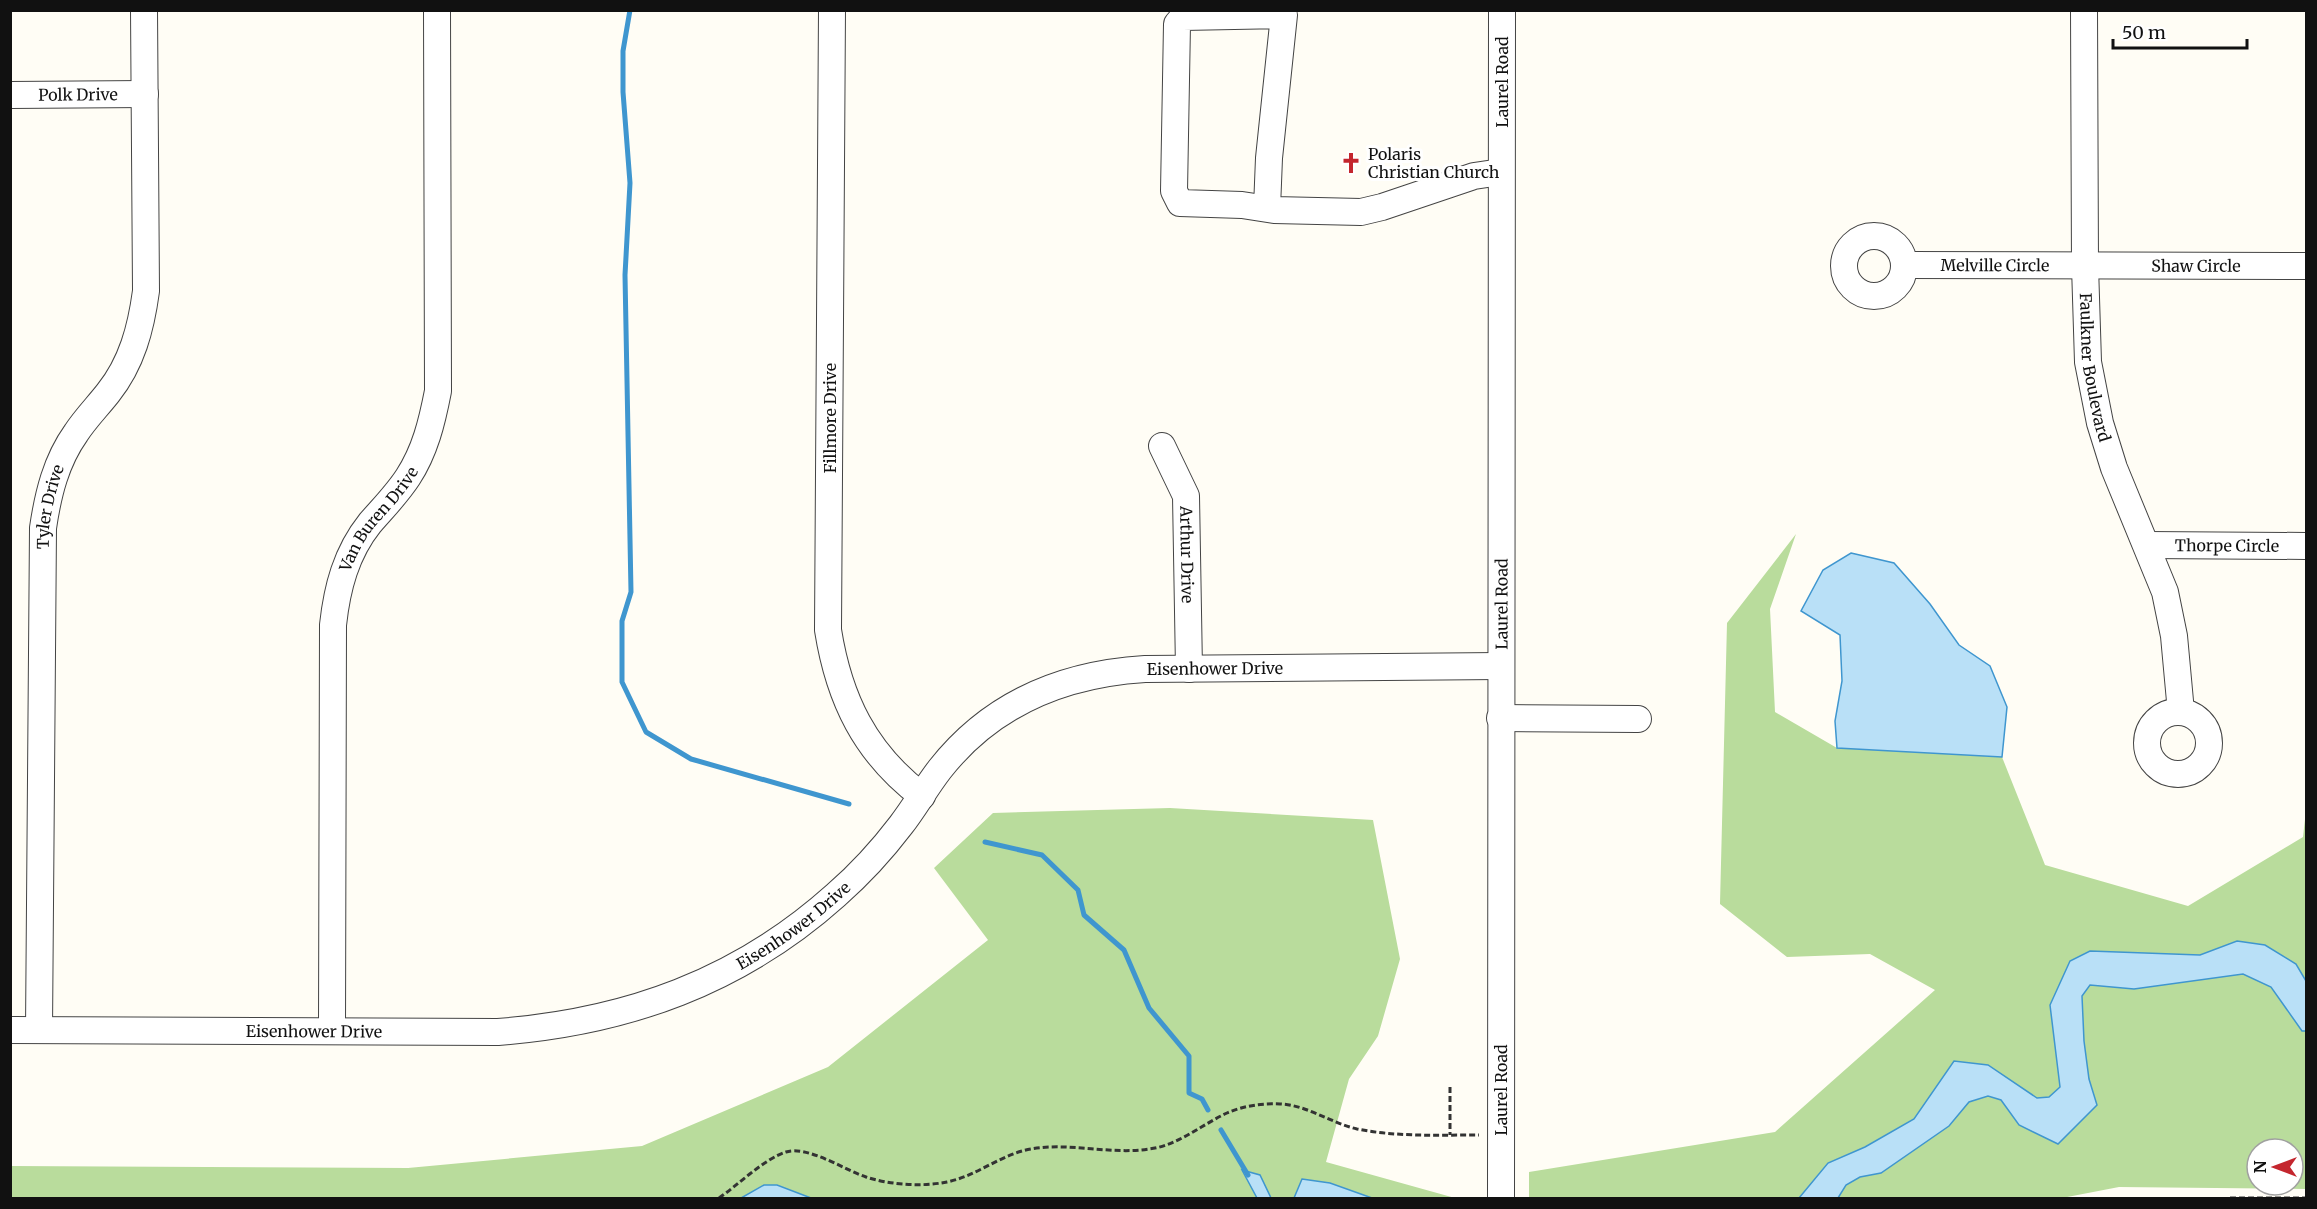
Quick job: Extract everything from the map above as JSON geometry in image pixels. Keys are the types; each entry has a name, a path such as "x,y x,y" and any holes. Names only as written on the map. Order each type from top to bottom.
{"street":[{"name":"Tyler Drive","path":"39,1030 43,528 48,496 60,462 75,433 109,392 124,369 142,319 146,291 144,10"},
{"name":"Van Buren Drive","path":"332,1031 333,625 336,595 354,546 408,477 422,451 432,424 438,392 437,10"},
{"name":"Fillmore Drive","path":"832,10 828,630 833,661 852,714 868,741 888,766 922,796"},
{"name":"Laurel Road","path":"1501,1198 1502,10"},
{"name":"Faulkner Boulevard","path":"2084,10 2085,266 2088,362 2100,423 2114,468 2165,592 2174,636 2181,712"},
{"path":"1267,208 1269,158 1289,13 1183,17 1177,24 1174,191 1180,203 1242,205 1267,208 1361,212 1474,176 1501,172"},
{"name":"Polk Drive","path":"10,95 145,94"},
{"name":"Melville Circle","path":"1905,265 2085,266"},
{"name":"Shaw Circle","path":"2085,266 2307,266"},
{"name":"Arthur Drive","path":"1162,446 1186,496 1188,669"},
{"name":"Thorpe Circle","path":"2147,545 2307,546"},
{"name":"Eisenhower Drive","path":"10,1030 498,1032 545,1028 591,1020 636,1009 722,974 762,951 801,924 837,895 870,862 961,746 988,722 1019,702 1052,687 1082,677 1113,671 1500,666"},
{"path":"1500,718 1638,719"}],"path":[{"path":"1450,1087 1450,1135"},
{"path":"719,1198 777,1155 794,1150 813,1155 867,1178 884,1182 924,1184 948,1182 1016,1152 1032,1148 1058,1147 1096,1151 1149,1149 1171,1143 1227,1113 1254,1105 1281,1104 1309,1111 1340,1125 1400,1135 1500,1135"},
{"path":"2230,1198 2307,1198"}],"green space":[{"path":"1796,534 1770,609 1775,712 1837,748 2002,757 2045,865 2188,906 2303,837 2306,810 2306,1189 2305,1137 2245,1137 2245,1188 2119,1187 2062,1198 1529,1198 1529,1172 1775,1132 1935,990 1870,954 1787,957 1720,904 1727,623"},
{"path":"1170,808 1373,820 1400,959 1378,1036 1349,1079 1326,1162 1455,1198 11,1198 10,1166 408,1168 642,1146 828,1067 988,940 934,868 993,813"}],"water":[{"path":"1851,553 1894,563 1930,604 1959,645 1990,666 2007,707 2002,757 1837,748 1835,721 1842,681 1840,635 1801,611 1823,570"},
{"path":"2237,941 2265,945 2296,964 2306,981 2306,1031 2302,1031 2271,987 2243,974 2134,989 2090,985 2082,996 2084,1041 2089,1079 2097,1105 2058,1144 2019,1125 2001,1100 1988,1096 1969,1102 1949,1126 1881,1173 1860,1177 1846,1185 1838,1198 1799,1198 1828,1163 1865,1147 1914,1119 1954,1061 1988,1065 2037,1098 2049,1097 2060,1087 2050,1005 2070,961 2090,951 2200,955"},
{"path":"1242,1170 1260,1175 1271,1198 1257,1198"},
{"path":"1302,1179 1330,1183 1372,1198 1294,1198"},
{"path":"764,1185 777,1185 811,1198 741,1198"}],"waterway":[{"path":"630,10 623,51 623,92 630,183 625,275 631,592 622,621 622,682 646,732 691,759 849,804"},
{"path":"985,842 1042,855 1078,890 1084,915 1124,950 1149,1008 1189,1056 1189,1093 1202,1099 1208,1110"},
{"path":"1221,1130 1248,1175"}],"place":[{"name":"Polaris Christian Church","path":"1351,163"}]}
